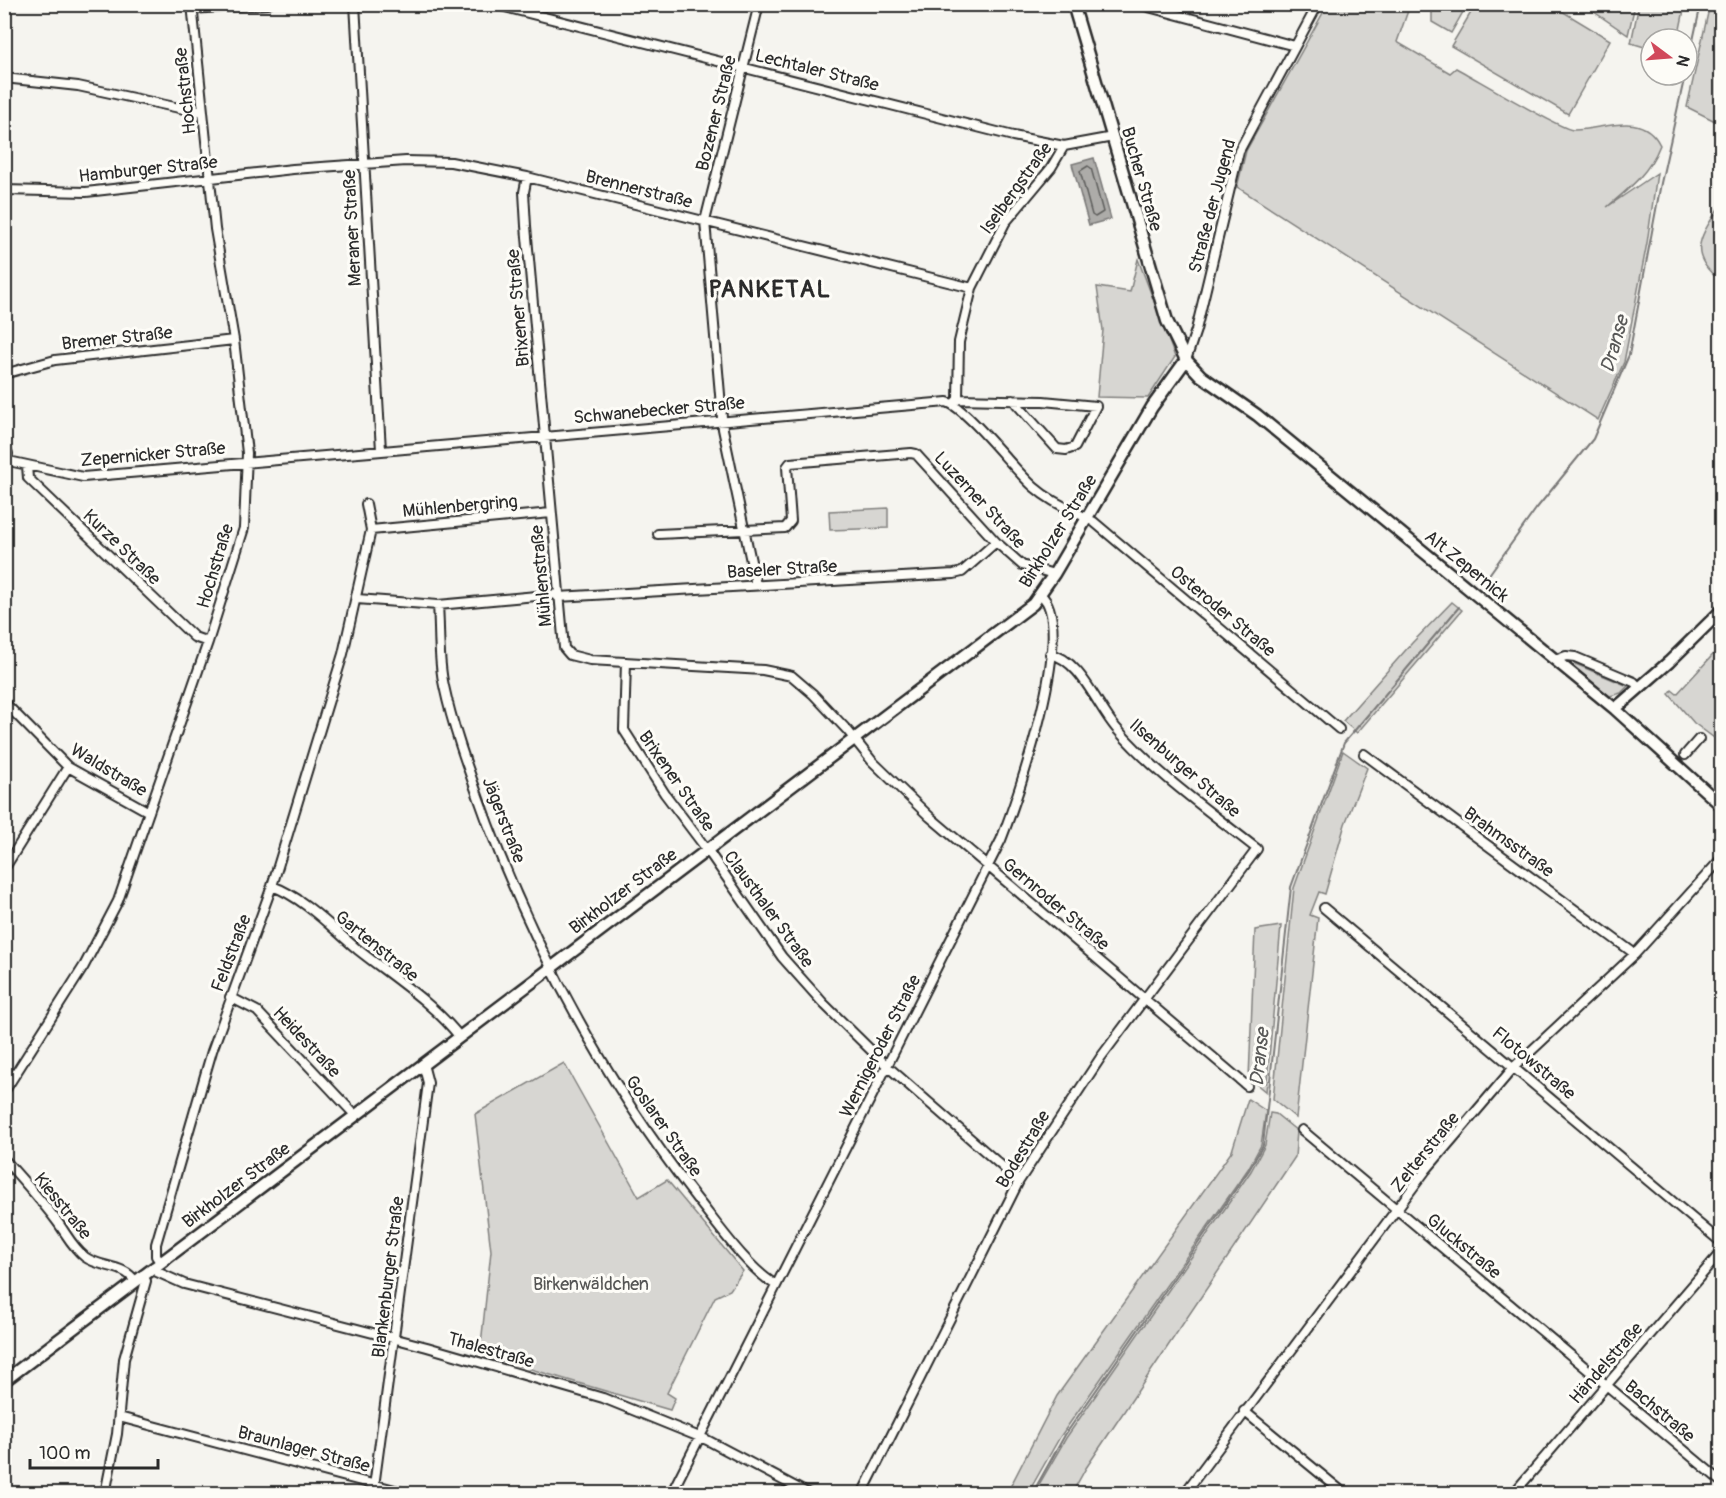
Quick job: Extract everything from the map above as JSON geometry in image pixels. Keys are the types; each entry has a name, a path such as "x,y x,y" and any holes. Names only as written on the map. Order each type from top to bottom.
{"street":[{"path":"192,7 268,4"},
{"name":"Meraner Straße","path":"355,4 381,450"},
{"name":"Lechtaler Straße","path":"493,4 1014,136 1064,146"},
{"name":"Bozener Straße","path":"756,585 722,420 705,221 759,4"},
{"name":"Bucher Straße","path":"1073,4 1167,321 1186,360"},
{"path":"1137,4 1295,46"},
{"name":"Straße der Jugend","path":"1186,360 1196,330 1239,152 1318,4"},
{"name":"Hochstraße","path":"4,1092 104,932 118,901 208,642 244,528 248,461 234,340 209,178 192,7"},
{"path":"4,78 78,86 201,111"},
{"name":"Iselbergstraße","path":"955,401 959,342 972,288 1005,223 1051,168 1064,146 1113,137"},
{"name":"Brennerstraße","path":"293,169 363,163 445,162 527,177 972,288"},
{"name":"Hamburger Straße","path":"4,190 86,192 293,169"},
{"name":"Brixener Straße","path":"527,177 524,192 543,435"},
{"name":"Bremer Straße","path":"4,374 55,360 234,340"},
{"name":"Birkholzer Straße","path":"4,1381 1041,595 1152,407 1186,360"},
{"name":"Alt Zepernick","path":"1186,360 1201,376 1257,415 1615,709 1722,806"},
{"name":"Schwanebecker Straße","path":"305,456 942,401 1013,400 1043,400 1096,406 1075,447 1066,450 1057,449 1013,400"},
{"name":"Osteroder Straße","path":"955,401 1034,487 1061,506 1086,518 1339,729"},
{"name":"Mühlenstraße","path":"543,435 561,636 564,648 570,655 626,662 783,673 800,682 852,738"},
{"path":"4,442 8,454 5,460"},
{"name":"Luzerner Straße","path":"658,534 745,531 774,529 789,525 791,520 787,467 790,463 910,453 923,461 996,542 1022,565 1054,574"},
{"name":"Zepernicker Straße","path":"5,460 83,477 305,456"},
{"name":"Kurze Straße","path":"27,466 28,478 194,637 208,642"},
{"path":"366,504 371,530 357,586 357,599 438,605 558,596"},
{"name":"Mühlenbergring","path":"371,530 551,513"},
{"name":"Baseler Straße","path":"558,596 954,574 962,572 996,542"},
{"name":"Wernigeroder Straße","path":"671,1494 1001,840 1029,761 1041,712 1050,654 1051,611 1048,602 1041,595"},
{"name":"Feldstraße","path":"157,1265 156,1244 230,997 272,885 342,657 357,599"},
{"name":"Jägerstraße","path":"438,605 443,682 477,793 503,863 550,968"},
{"path":"1615,709 1682,651 1722,610"},
{"name":"Ilsenburger Straße","path":"1050,654 1070,662 1117,729 1136,748 1184,792 1257,849"},
{"path":"1555,660 1566,656 1575,657 1634,682 1639,687"},
{"name":"Brixener Straße","path":"626,662 624,730 665,794 707,849"},
{"name":"Waldstraße","path":"4,702 68,767 149,812"},
{"name":"Gernroder Straße","path":"852,738 908,796 988,867 1247,1086"},
{"path":"1685,755 1699,739"},
{"name":"Brahmsstraße","path":"1364,754 1635,954"},
{"path":"4,869 68,767"},
{"name":"Clausthaler Straße","path":"707,849 782,957 823,1003 887,1066 1019,1181"},
{"name":"Bodestraße","path":"862,1494 1019,1181 1081,1085 1143,997 1257,849"},
{"name":"Zelterstraße","path":"1184,1494 1426,1170 1515,1066 1635,954 1722,858"},
{"name":"Gartenstraße","path":"272,885 284,890 342,936 424,1003 459,1036"},
{"name":"Flotowstraße","path":"1324,908 1515,1066 1722,1243"},
{"name":"Goslarer Straße","path":"550,968 617,1087 652,1139 729,1238 757,1269 777,1285"},
{"name":"Heidestraße","path":"230,997 257,1011 355,1115"},
{"name":"Blankenburger Straße","path":"373,1494 396,1338 428,1083 423,1064"},
{"name":"Gluckstraße","path":"1302,1130 1606,1386"},
{"name":"Kiesstraße","path":"4,1159 56,1220 74,1248 88,1259 139,1278"},
{"name":"Händelstraße","path":"1513,1494 1722,1251"},
{"name":"Thalestraße","path":"157,1265 157,1272 184,1284 396,1338 603,1398 700,1437 810,1494"},
{"path":"105,1494 120,1417 124,1359 146,1281 139,1278"},
{"name":"Bachstraße","path":"1606,1386 1722,1482"},
{"path":"1244,1411 1334,1489 1345,1494"},
{"name":"Braunlager Straße","path":"120,1417 410,1494"}],"green space":[{"path":"1328,4 1410,5 1397,42 1450,73 1456,68 1565,128 1573,130 1632,124 1643,127 1660,145 1644,172 1607,207 1657,173 1647,243 1624,362 1598,420 1237,187 1246,151"},
{"path":"1432,4 1467,5 1451,33 1432,22"},
{"path":"1476,4 1552,5 1610,40 1568,114 1451,46"},
{"path":"1639,4 1685,5 1680,27 1639,27 1639,45 1631,43"},
{"path":"1710,4 1721,5 1721,124 1687,107 1691,87 1699,87 1699,53"},
{"path":"1584,5 1635,5 1628,35"},
{"path":"1721,204 1721,281 1703,262 1700,244"},
{"path":"1138,259 1175,357 1148,398 1097,397 1103,330 1097,287 1130,292"},
{"path":"888,508 888,528 830,530 829,511"},
{"path":"1452,602 1462,610 1357,733 1343,721 1412,643"},
{"path":"1721,646 1721,743 1694,723 1669,694 1672,690 1677,694"},
{"path":"1566,660 1628,686 1621,693 1610,696 1565,662"},
{"path":"1343,751 1367,768 1345,824 1325,894 1319,892 1310,915 1318,918 1296,1118 1273,1099 1294,888"},
{"path":"1281,926 1266,1092 1249,1078 1255,930"},
{"name":"Birkenwäldchen","path":"564,1063 639,1197 667,1180 743,1271 730,1290 715,1297 667,1393 675,1398 670,1410 480,1354 491,1251 475,1114"},
{"path":"1248,1099 1266,1111 1261,1145 1248,1169 1060,1437 1028,1493 1007,1493 1057,1396 1232,1151"},
{"path":"1270,1113 1276,1114 1297,1131 1295,1157 1086,1468 1072,1493 1034,1493 1066,1438 1251,1171 1265,1145"}],"water":[{"path":"1094,158 1111,219 1089,225 1072,164"}],"waterway":[{"name":"Dranse","path":"1696,27 1701,4"},
{"name":"Dranse","path":"1483,583 1536,509 1593,439 1629,355 1661,183 1682,87"},
{"name":"Dranse","path":"1032,1494 1065,1435 1249,1170 1263,1145 1291,887 1344,743 1459,607"}],"district":[{"name":"PANKETAL","path":"770,289"}]}
